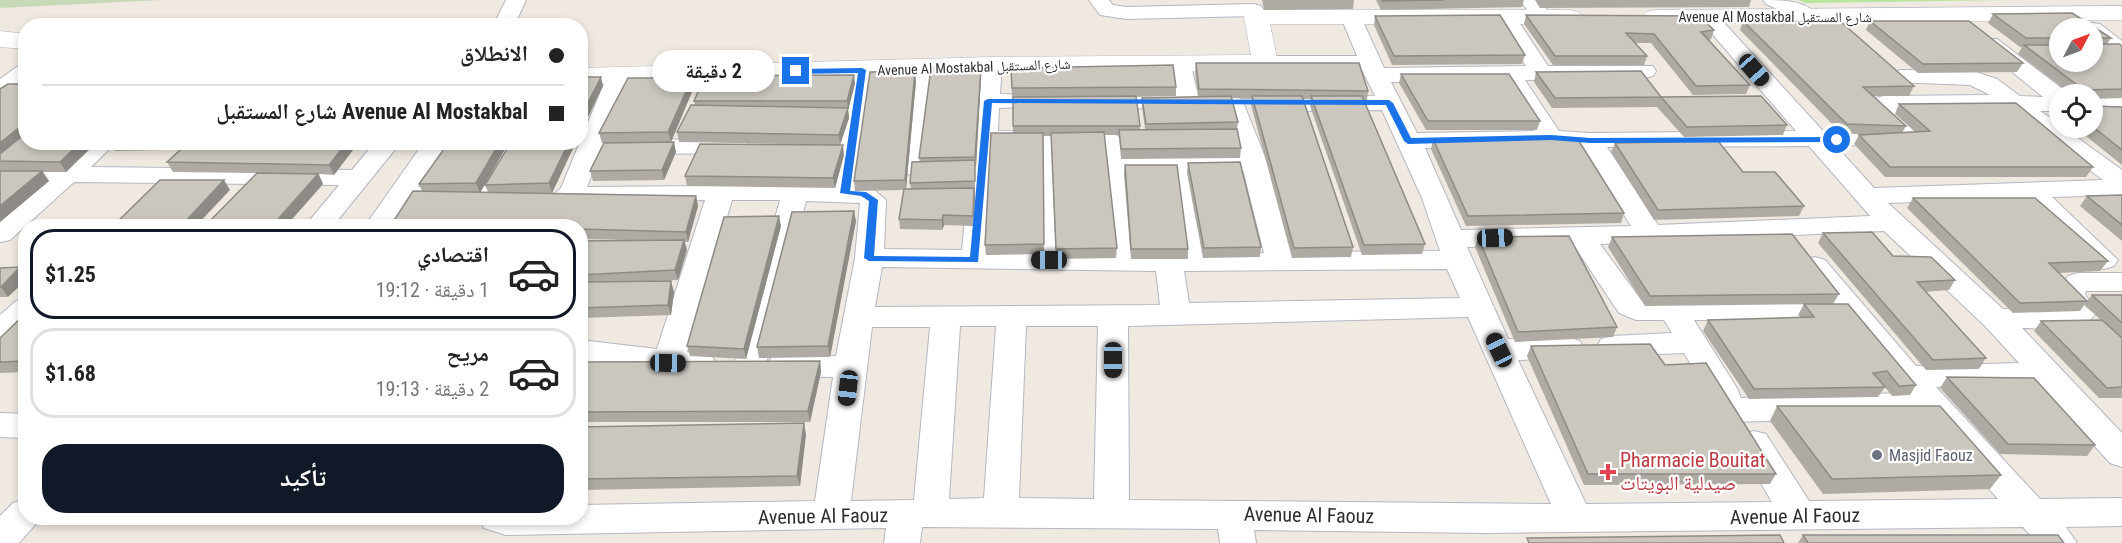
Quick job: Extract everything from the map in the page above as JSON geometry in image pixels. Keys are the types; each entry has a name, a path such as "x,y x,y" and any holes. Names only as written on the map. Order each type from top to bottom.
{"street":[{"path":"507,18 516,0"},
{"path":"1099,0 1099,4 1107,11 1126,13 1254,9 1506,17 1536,9 1590,17"},
{"path":"1773,0 1809,17"},
{"path":"1254,9 1265,63"},
{"path":"1361,12 1372,69 1408,141 1479,307 1575,518"},
{"name":"Avenue Al Mostakbal شارع المستقبل","path":"1637,17 2122,13"},
{"path":"2072,14 2076,18"},
{"path":"1951,15 2049,90"},
{"path":"1506,17 1542,73"},
{"path":"1708,17 1891,224 1995,319 2044,374 2122,454"},
{"path":"1834,17 1859,39"},
{"path":"0,39 18,41"},
{"path":"2103,40 2121,47"},
{"path":"1998,51 2029,50"},
{"path":"1181,63 1187,101"},
{"name":"Avenue Al Mostakbal شارع المستقبل","path":"588,76 925,69 990,65 1181,63 1265,63 1372,69 1542,73 1645,70"},
{"path":"975,260 990,65"},
{"path":"914,168 925,69"},
{"path":"1925,101 1892,69 1980,80 2122,182"},
{"path":"845,193 862,70"},
{"path":"1509,72 1551,138"},
{"path":"571,195 618,74"},
{"path":"0,90 18,77"},
{"path":"988,101 1389,103"},
{"path":"1408,141 1551,138 1816,140 1904,137 1905,134 1885,114 1884,103 1925,101 2049,104"},
{"path":"1231,102 1234,137 1254,162 1280,261"},
{"path":"1280,102 1314,132"},
{"path":"2103,104 2122,104"},
{"path":"985,138 1048,138 1118,146 1180,162 1254,162"},
{"path":"1048,138 1049,260"},
{"path":"1590,140 1650,234"},
{"path":"1118,146 1111,165 1122,261"},
{"path":"590,147 851,148"},
{"path":"19,219 96,150"},
{"path":"325,219 382,150"},
{"path":"383,219 432,150"},
{"path":"482,196 510,150"},
{"path":"1176,313 1182,262 1180,162"},
{"path":"0,173 359,178"},
{"path":"230,201 254,176"},
{"path":"1866,196 2122,187"},
{"path":"2029,190 2122,277"},
{"path":"668,363 722,192"},
{"path":"750,364 795,193"},
{"path":"402,195 845,193 863,194 873,200 869,258 850,367 831,516"},
{"path":"0,236 18,220"},
{"path":"869,258 1280,261 1354,250 1455,249 1581,236 1891,224"},
{"path":"1783,228 1908,377 2060,543"},
{"path":"0,236 18,237"},
{"path":"1581,236 1629,306 1645,312 1851,309"},
{"path":"672,244 705,244"},
{"path":"2095,251 2122,251"},
{"path":"1995,319 2076,318 2081,313 2070,294 2071,288 2078,282 2122,282"},
{"path":"658,288 692,287"},
{"path":"858,316 1113,316 1479,307"},
{"path":"1674,312 1799,516"},
{"path":"0,331 18,315"},
{"path":"912,525 946,316"},
{"path":"1001,512 1012,316"},
{"path":"1111,512 1113,316"},
{"path":"1499,350 1693,342"},
{"path":"588,351 601,351 668,363 850,367"},
{"path":"1908,377 2044,374"},
{"path":"1734,410 1935,404"},
{"path":"0,408 18,408"},
{"path":"0,425 18,426"},
{"name":"Avenue Al Faouz","path":"588,524 831,516 912,525 1001,512 1111,512 1236,529 1490,531 1575,518 2122,513"},
{"path":"0,540 18,521"},
{"name":"Avenue Al Faouz","path":"499,527 559,525"},
{"path":"0,540 15,543"}],"green space":[{"path":"0,0 162,0 0,8"},
{"path":"1798,0 2010,0 1806,3"}],"building":[{"path":"1382,0 1444,0 1382,1"},
{"path":"2072,13 2080,18 2049,18 2049,38 2026,38 1993,14"},
{"path":"1500,15 1525,55 1394,56 1375,16"},
{"path":"1526,15 1699,16 1714,30 1701,32 1750,85 1696,86 1654,34 1626,33 1647,56 1555,56"},
{"path":"1743,21 1840,21 1914,86 1863,87 1906,126 1847,124"},
{"path":"1870,21 1969,21 2023,63 1923,64"},
{"path":"2103,44 2122,46 2122,89 2103,90 2103,84 2076,84 2060,72 2103,72"},
{"path":"2024,45 2049,45 2049,64"},
{"path":"1196,63 1359,63 1368,91 1199,89"},
{"path":"1173,65 1176,87 1012,88 1011,68"},
{"path":"931,68 981,68 975,157 919,158"},
{"path":"915,71 905,180 854,181 870,72"},
{"path":"1641,71 1661,97 1555,98 1536,72"},
{"path":"1401,74 1509,74 1540,121 1428,121"},
{"path":"854,75 847,101 694,101 705,76"},
{"path":"588,77 601,77 588,102"},
{"path":"628,78 692,78 668,132 599,133"},
{"path":"8,84 18,84 18,128 0,143 0,89"},
{"path":"1136,96 1140,126 1013,126 1013,97"},
{"path":"1231,96 1238,122 1146,124 1142,98"},
{"path":"1252,96 1302,96 1353,247 1294,248"},
{"path":"1311,96 1362,96 1425,244 1364,245"},
{"path":"1761,96 1787,125 1687,127 1661,97"},
{"path":"2016,103 2049,130 2049,138 2058,138 2093,167 1890,167 1859,135 1930,131 1899,104"},
{"path":"691,105 848,108 839,135 677,132"},
{"path":"2103,106 2122,107 2122,150 2103,135"},
{"path":"1237,129 1241,148 1121,149 1119,130"},
{"path":"1104,132 1117,248 1056,249 1051,133"},
{"path":"991,133 1043,133 1044,244 985,245"},
{"path":"1577,138 1624,213 1468,216 1433,139"},
{"path":"18,139 18,150 73,150 60,162 0,161 0,154"},
{"path":"1718,141 1743,172 1775,172 1804,206 1658,210 1615,143"},
{"path":"674,142 662,170 590,171 604,143"},
{"path":"700,144 843,145 833,178 685,176"},
{"path":"180,150 341,150 329,165 167,162"},
{"path":"443,150 495,150 476,183 419,184"},
{"path":"506,150 565,150 549,183 485,185"},
{"path":"975,160 975,181 910,183 912,162"},
{"path":"1240,162 1261,247 1204,248 1188,163"},
{"path":"1125,165 1177,165 1188,249 1131,249"},
{"path":"0,171 42,171 0,206"},
{"path":"257,173 318,174 278,219 212,219"},
{"path":"160,180 224,180 188,219 120,219"},
{"path":"974,188 973,216 943,215 942,220 899,219 904,189"},
{"path":"413,191 696,196 686,232 588,229 588,219 395,219"},
{"path":"2122,195 2122,225 2087,196"},
{"path":"1913,198 2035,198 2108,261 2049,263 2087,301 2020,303"},
{"path":"854,211 828,346 757,347 792,212"},
{"path":"779,216 744,349 687,346 724,217"},
{"path":"1872,232 1893,256 1931,257 1955,280 1917,282 1986,358 1933,360 1823,233"},
{"path":"1792,234 1839,294 1650,296 1612,237"},
{"path":"1569,236 1617,327 1518,332 1478,237"},
{"path":"684,240 675,270 588,275 588,241"},
{"path":"18,267 1,287 0,287 0,268"},
{"path":"671,281 668,305 588,308 588,282"},
{"path":"2092,295 2122,295 2122,323"},
{"path":"1804,304 1848,304 1916,385 1899,386 1887,371 1873,373 1885,387 1754,389 1708,320 1814,317"},
{"path":"2102,320 2122,338 2122,387 2107,388 2041,321"},
{"path":"18,321 18,361 0,362 0,338"},
{"path":"1650,344 1665,365 1706,363 1776,474 1588,474 1531,346"},
{"path":"820,361 808,411 588,412 588,362"},
{"path":"1947,377 2034,378 2095,445 2008,444"},
{"name":"Masjid Faouz","path":"1777,406 1940,406 2001,475 1832,479"},
{"path":"804,423 797,476 588,479 588,427"},
{"path":"1780,535 1784,543 1529,543 1527,538"},
{"path":"1803,535 2058,535 2064,543 1808,543"}],"place":[{"name":"Masjid Faouz","path":"1877,455"},
{"name":"Pharmacie Bouitat صيدلية البويتات","path":"1608,472"}],"route":[{"path":"796,71 862,70 845,193 869,196 875,204 869,258 975,260 988,101 1389,103 1408,141 1551,138 1837,140"}]}
